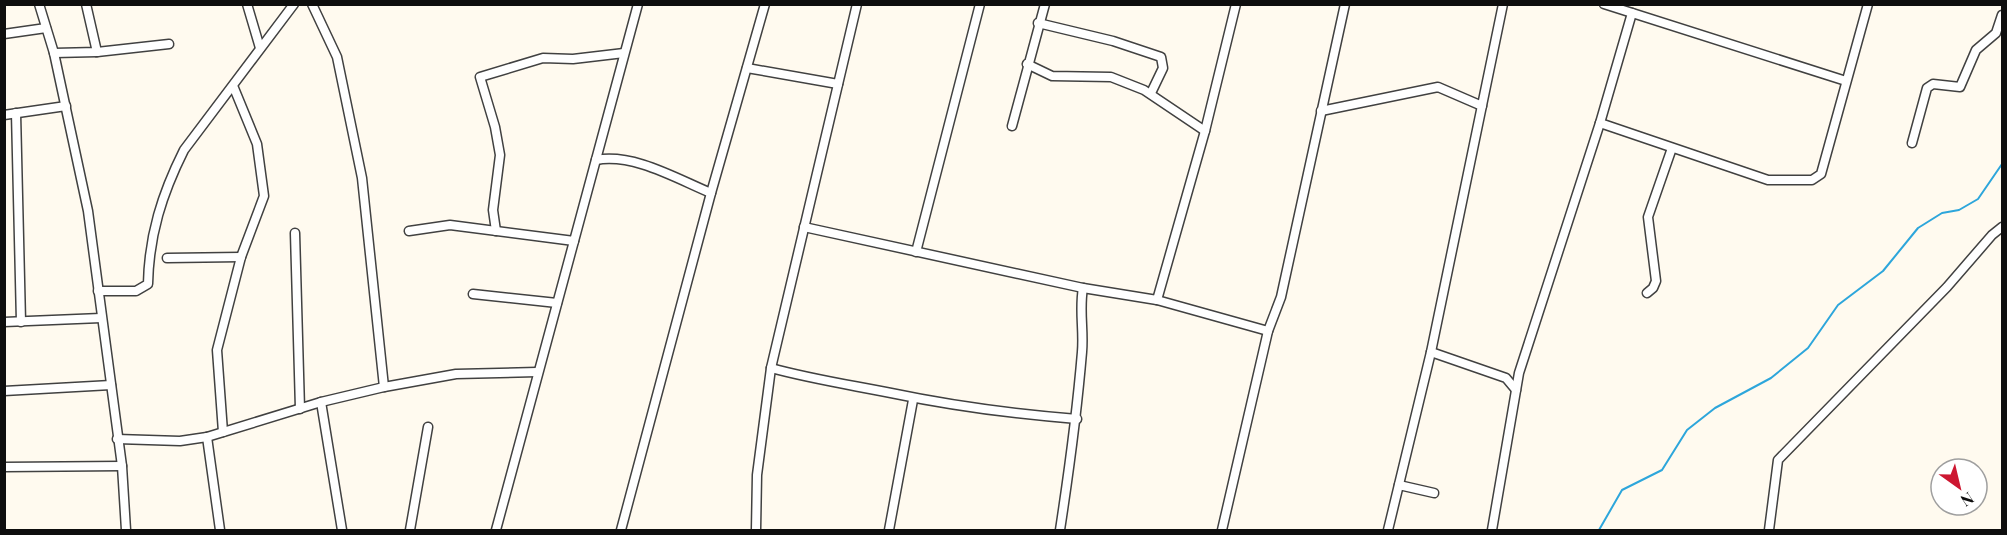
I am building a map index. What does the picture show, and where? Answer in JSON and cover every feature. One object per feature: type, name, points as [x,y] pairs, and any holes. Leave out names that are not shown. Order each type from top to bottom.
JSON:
[{"type":"street","points":[[39,4],[54,53],[88,211],[122,466],[126,531]]},
{"type":"street","points":[[86,4],[97,52]]},
{"type":"street","points":[[247,4],[260,48]]},
{"type":"street","points":[[98,291],[136,291],[148,284],[154,223],[171,175],[184,150],[234,88],[260,48],[294,4]]},
{"type":"street","points":[[312,4],[337,57],[362,178],[384,387]]},
{"type":"street","points":[[496,531],[638,4]]},
{"type":"street","points":[[621,531],[711,193],[765,4]]},
{"type":"street","points":[[756,531],[758,475],[771,368],[857,4]]},
{"type":"street","points":[[916,252],[980,4]]},
{"type":"street","points":[[1012,126],[1045,4]]},
{"type":"street","points":[[1157,300],[1205,131],[1236,4]]},
{"type":"street","points":[[1222,531],[1268,331],[1281,297],[1345,4]]},
{"type":"street","points":[[1388,531],[1431,352],[1503,4]]},
{"type":"street","points":[[1604,4],[1846,81]]},
{"type":"street","points":[[1600,123],[1768,180],[1812,180],[1821,174],[1868,4]]},
{"type":"street","points":[[1492,531],[1520,373],[1600,123],[1632,13]]},
{"type":"street","points":[[1912,143],[1926,87],[1933,84],[1960,87],[1976,50],[1996,33],[2002,15]]},
{"type":"street","points":[[1038,23],[1113,41],[1161,57],[1163,68],[1150,93]]},
{"type":"street","points":[[4,34],[46,28]]},
{"type":"street","points":[[54,53],[97,52],[169,44]]},
{"type":"street","points":[[496,231],[493,210],[500,155],[495,127],[480,77],[543,58],[573,59],[624,53]]},
{"type":"street","points":[[1027,64],[1052,76],[1111,77],[1150,93],[1205,131]]},
{"type":"street","points":[[747,68],[838,84]]},
{"type":"street","points":[[1321,111],[1438,87],[1482,106]]},
{"type":"street","points":[[223,432],[217,350],[241,257],[254,228],[264,196],[257,144],[234,88]]},
{"type":"street","points":[[4,115],[66,106]]},
{"type":"street","points":[[15,113],[21,322]]},
{"type":"street","points":[[601,140],[607,158]]},
{"type":"street","points":[[1647,293],[1656,281],[1648,217],[1672,147]]},
{"type":"street","points":[[596,160],[607,158],[640,164],[711,193]]},
{"type":"street","points":[[409,231],[450,225],[574,241]]},
{"type":"street","points":[[804,227],[1083,288],[1157,300],[1268,331]]},
{"type":"street","points":[[1769,531],[1778,460],[1947,286],[1992,234],[2002,227]]},
{"type":"street","points":[[295,233],[300,409]]},
{"type":"street","points":[[167,258],[241,257]]},
{"type":"street","points":[[1060,531],[1077,419],[1083,343],[1080,307],[1083,288]]},
{"type":"street","points":[[473,294],[556,303]]},
{"type":"street","points":[[4,322],[101,318]]},
{"type":"street","points":[[1431,352],[1506,378],[1516,390]]},
{"type":"street","points":[[771,368],[819,381],[913,399],[996,412],[1077,419]]},
{"type":"street","points":[[117,439],[180,441],[207,437],[321,402],[384,387],[456,374],[537,372]]},
{"type":"street","points":[[1506,378],[1520,373]]},
{"type":"street","points":[[4,391],[111,385]]},
{"type":"street","points":[[889,531],[913,399]]},
{"type":"street","points":[[321,402],[342,531]]},
{"type":"street","points":[[410,531],[428,427]]},
{"type":"street","points":[[207,437],[220,531]]},
{"type":"street","points":[[4,467],[122,466]]},
{"type":"street","points":[[1399,485],[1434,493]]},
{"type":"waterway","points":[[1599,530],[1622,490],[1662,470],[1687,430],[1715,408],[1771,378],[1808,348],[1838,305],[1883,271],[1918,228],[1942,213],[1959,210],[1978,199],[2002,164]]}]
